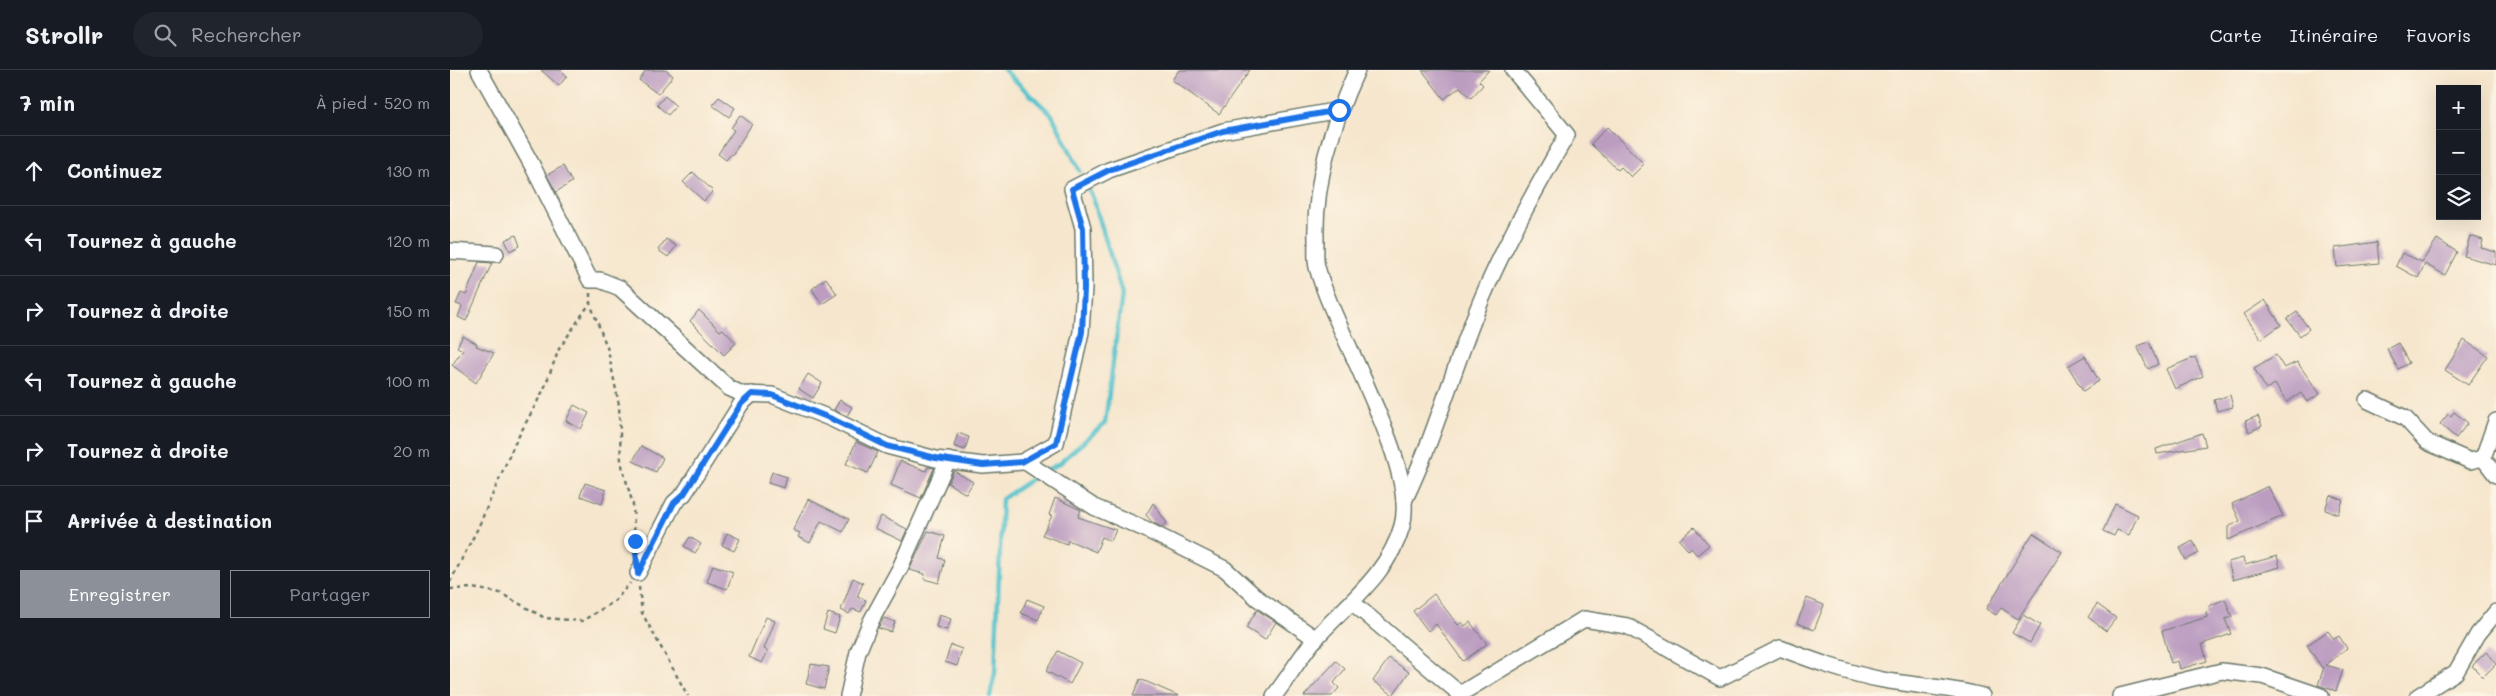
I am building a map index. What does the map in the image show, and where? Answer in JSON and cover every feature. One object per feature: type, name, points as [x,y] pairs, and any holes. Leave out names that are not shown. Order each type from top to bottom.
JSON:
[{"type":"street","points":[[478,70],[532,165],[590,280],[600,280],[620,288],[728,388],[742,394],[772,395],[832,419],[887,446],[948,460],[983,465],[1024,461],[1056,443],[1082,332],[1084,288],[1083,228],[1072,189],[1109,170],[1223,131],[1339,110]]},
{"type":"street","points":[[1274,696],[1316,639],[1353,602],[1389,558],[1403,524],[1404,501],[1394,452],[1339,324],[1317,266],[1315,223],[1320,179],[1339,110],[1357,70]]},
{"type":"street","points":[[1404,501],[1419,471],[1483,297],[1524,209],[1567,135],[1513,70]]},
{"type":"street","points":[[450,251],[496,254]]},
{"type":"street","points":[[638,574],[674,503],[684,494],[741,404],[752,394]]},
{"type":"street","points":[[2367,400],[2405,418],[2427,442],[2470,461],[2483,458]]},
{"type":"street","points":[[2483,458],[2496,421]]},
{"type":"street","points":[[2483,458],[2496,474]]},
{"type":"street","points":[[848,696],[858,652],[871,621],[900,568],[948,460]]},
{"type":"street","points":[[1024,461],[1094,507],[1146,529],[1225,569],[1257,598],[1316,639]]},
{"type":"street","points":[[1353,602],[1460,694],[1584,619],[1627,626],[1720,678],[1780,648],[1833,668],[1884,680],[1953,688],[1982,696]]},
{"type":"street","points":[[2418,696],[2456,672],[2478,634],[2496,612]]},
{"type":"street","points":[[2120,696],[2222,671],[2262,676],[2321,696]]},
{"type":"path","points":[[590,280],[590,303],[608,350],[619,405],[622,462],[633,504],[636,549]]},
{"type":"path","points":[[450,582],[478,528],[514,445],[544,389],[558,349],[590,303]]},
{"type":"path","points":[[450,589],[473,588],[500,592],[545,618],[582,621],[615,601],[638,574]]},
{"type":"path","points":[[638,574],[642,613],[688,696]]},
{"type":"building","points":[[541,70],[561,70],[567,76],[559,86]]},
{"type":"building","points":[[646,70],[666,70],[673,76],[658,94],[639,80]]},
{"type":"building","points":[[1179,70],[1250,70],[1219,114],[1172,80]]},
{"type":"building","points":[[1422,70],[1489,70],[1479,81],[1483,85],[1471,98],[1460,87],[1444,99]]},
{"type":"building","points":[[665,96],[676,106],[668,115],[657,105]]},
{"type":"building","points":[[719,97],[735,108],[729,117],[712,105]]},
{"type":"building","points":[[740,115],[752,124],[732,155],[726,160],[718,154],[734,130],[731,128]]},
{"type":"building","points":[[1607,127],[1644,164],[1631,177],[1621,167],[1618,170],[1591,144]]},
{"type":"building","points":[[563,166],[572,182],[556,192],[547,175]]},
{"type":"building","points":[[693,172],[713,191],[704,201],[683,182]]},
{"type":"building","points":[[516,235],[520,246],[510,251],[505,240]]},
{"type":"building","points":[[2470,236],[2483,240],[2481,248],[2496,252],[2496,265],[2464,256]]},
{"type":"building","points":[[666,239],[676,246],[668,257],[658,250]]},
{"type":"building","points":[[2437,239],[2457,252],[2445,275],[2425,264],[2418,278],[2396,266],[2402,253],[2422,262]]},
{"type":"building","points":[[2377,242],[2379,263],[2337,267],[2335,248]]},
{"type":"building","points":[[479,262],[492,263],[466,321],[458,317],[462,306],[456,304],[461,293],[466,295]]},
{"type":"building","points":[[826,278],[837,294],[822,304],[812,289]]},
{"type":"building","points":[[2265,300],[2281,325],[2261,339],[2244,314]]},
{"type":"building","points":[[699,310],[720,331],[723,329],[736,343],[724,355],[690,321]]},
{"type":"building","points":[[2297,312],[2309,329],[2300,336],[2287,319]]},
{"type":"building","points":[[463,336],[477,344],[476,346],[494,353],[476,383],[452,365],[463,350],[457,347]]},
{"type":"building","points":[[2464,340],[2488,356],[2468,385],[2445,370]]},
{"type":"building","points":[[2149,342],[2158,364],[2148,369],[2137,346]]},
{"type":"building","points":[[2398,343],[2409,363],[2398,369],[2387,349]]},
{"type":"building","points":[[2276,355],[2284,368],[2297,362],[2320,394],[2307,402],[2301,393],[2287,402],[2275,384],[2266,389],[2254,368]]},
{"type":"building","points":[[2085,356],[2099,381],[2083,391],[2068,366]]},
{"type":"building","points":[[2195,357],[2203,376],[2175,389],[2166,369]]},
{"type":"building","points":[[808,374],[822,383],[813,398],[799,389]]},
{"type":"building","points":[[2230,395],[2233,407],[2217,411],[2214,400]]},
{"type":"building","points":[[840,400],[852,407],[847,416],[834,410]]},
{"type":"building","points":[[574,405],[589,413],[581,429],[566,421]]},
{"type":"building","points":[[2454,412],[2468,423],[2456,438],[2440,424],[2448,414],[2451,416]]},
{"type":"building","points":[[2258,416],[2262,426],[2249,432],[2245,421]]},
{"type":"building","points":[[958,433],[969,437],[965,450],[954,446]]},
{"type":"building","points":[[2202,433],[2206,446],[2157,454],[2156,449]]},
{"type":"building","points":[[856,442],[878,452],[868,473],[846,464]]},
{"type":"building","points":[[641,446],[663,458],[656,472],[633,461]]},
{"type":"building","points":[[900,461],[926,471],[928,467],[934,468],[921,498],[891,485]]},
{"type":"building","points":[[954,471],[973,482],[966,494],[948,483]]},
{"type":"building","points":[[772,472],[787,477],[784,488],[768,483]]},
{"type":"building","points":[[585,483],[606,490],[602,504],[580,496]]},
{"type":"building","points":[[2268,486],[2283,516],[2228,540],[2228,527],[2240,521],[2232,504]]},
{"type":"building","points":[[2330,495],[2343,500],[2338,514],[2325,510]]},
{"type":"building","points":[[1055,498],[1081,510],[1078,517],[1116,530],[1111,541],[1102,537],[1096,552],[1068,540],[1067,544],[1042,535],[1052,516],[1049,515]]},
{"type":"building","points":[[808,499],[849,519],[843,532],[821,521],[810,543],[798,537],[800,533],[793,530]]},
{"type":"building","points":[[1153,503],[1167,523],[1162,527],[1152,522],[1146,515]]},
{"type":"building","points":[[2115,504],[2138,515],[2129,535],[2117,530],[2114,536],[2103,531]]},
{"type":"building","points":[[881,516],[907,529],[902,541],[875,528]]},
{"type":"building","points":[[1694,527],[1709,545],[1697,555],[1691,548],[1688,550],[1679,540]]},
{"type":"building","points":[[928,531],[945,536],[939,558],[945,560],[939,583],[924,579],[925,574],[909,570]]},
{"type":"building","points":[[727,533],[740,539],[734,551],[722,545]]},
{"type":"building","points":[[2033,533],[2062,552],[2018,619],[2001,608],[1996,615],[1986,609]]},
{"type":"building","points":[[690,537],[701,544],[695,553],[684,546]]},
{"type":"building","points":[[2193,541],[2199,553],[2186,560],[2180,548]]},
{"type":"building","points":[[2277,556],[2280,567],[2233,580],[2228,562],[2243,558],[2245,565]]},
{"type":"building","points":[[713,565],[733,572],[727,589],[707,582]]},
{"type":"building","points":[[853,578],[863,583],[857,597],[866,600],[861,612],[852,609],[849,614],[841,610]]},
{"type":"building","points":[[1434,594],[1458,625],[1462,622],[1465,626],[1470,622],[1487,644],[1463,661],[1436,624],[1428,631],[1413,611]]},
{"type":"building","points":[[1807,598],[1824,605],[1814,630],[1797,623]]},
{"type":"building","points":[[1027,599],[1044,606],[1038,620],[1021,613]]},
{"type":"building","points":[[2225,599],[2232,617],[2225,619],[2231,634],[2202,644],[2207,661],[2180,669],[2178,661],[2171,663],[2162,631],[2207,617],[2206,612],[2210,610],[2209,606]]},
{"type":"building","points":[[2097,604],[2116,618],[2106,631],[2088,617]]},
{"type":"building","points":[[1257,610],[1276,622],[1265,640],[1246,628]]},
{"type":"building","points":[[828,613],[840,617],[835,633],[823,629]]},
{"type":"building","points":[[939,615],[951,619],[947,630],[936,627]]},
{"type":"building","points":[[2023,615],[2040,625],[2030,643],[2012,633]]},
{"type":"building","points":[[766,617],[775,621],[764,649],[768,651],[762,663],[749,657]]},
{"type":"building","points":[[884,618],[895,622],[891,632],[878,628]]},
{"type":"building","points":[[2328,631],[2334,639],[2339,636],[2347,648],[2326,665],[2343,670],[2336,691],[2318,685],[2324,667],[2322,668],[2307,645]]},
{"type":"building","points":[[951,645],[962,649],[957,666],[945,662]]},
{"type":"building","points":[[1058,651],[1081,663],[1070,684],[1046,671]]},
{"type":"building","points":[[2486,652],[2496,664],[2483,677],[2472,666]]},
{"type":"building","points":[[1389,658],[1409,672],[1393,695],[1373,681]]},
{"type":"building","points":[[1336,661],[1345,669],[1334,683],[1339,688],[1332,696],[1304,696]]},
{"type":"building","points":[[811,664],[829,667],[824,689],[806,684]]},
{"type":"building","points":[[1140,679],[1179,696],[1133,696]]},
{"type":"waterway","points":[[1004,70],[1052,115],[1080,171]]},
{"type":"waterway","points":[[1045,471],[1060,463],[1105,423],[1122,294],[1093,198],[1087,186]]},
{"type":"waterway","points":[[990,696],[995,673],[1002,499],[1038,475]]},
{"type":"route","points":[[635,541],[638,574],[674,503],[684,494],[741,404],[752,394],[772,395],[832,419],[887,446],[936,458],[983,465],[1022,462],[1056,443],[1082,332],[1084,288],[1083,228],[1072,189],[1109,170],[1223,131],[1280,119],[1339,110]]}]
